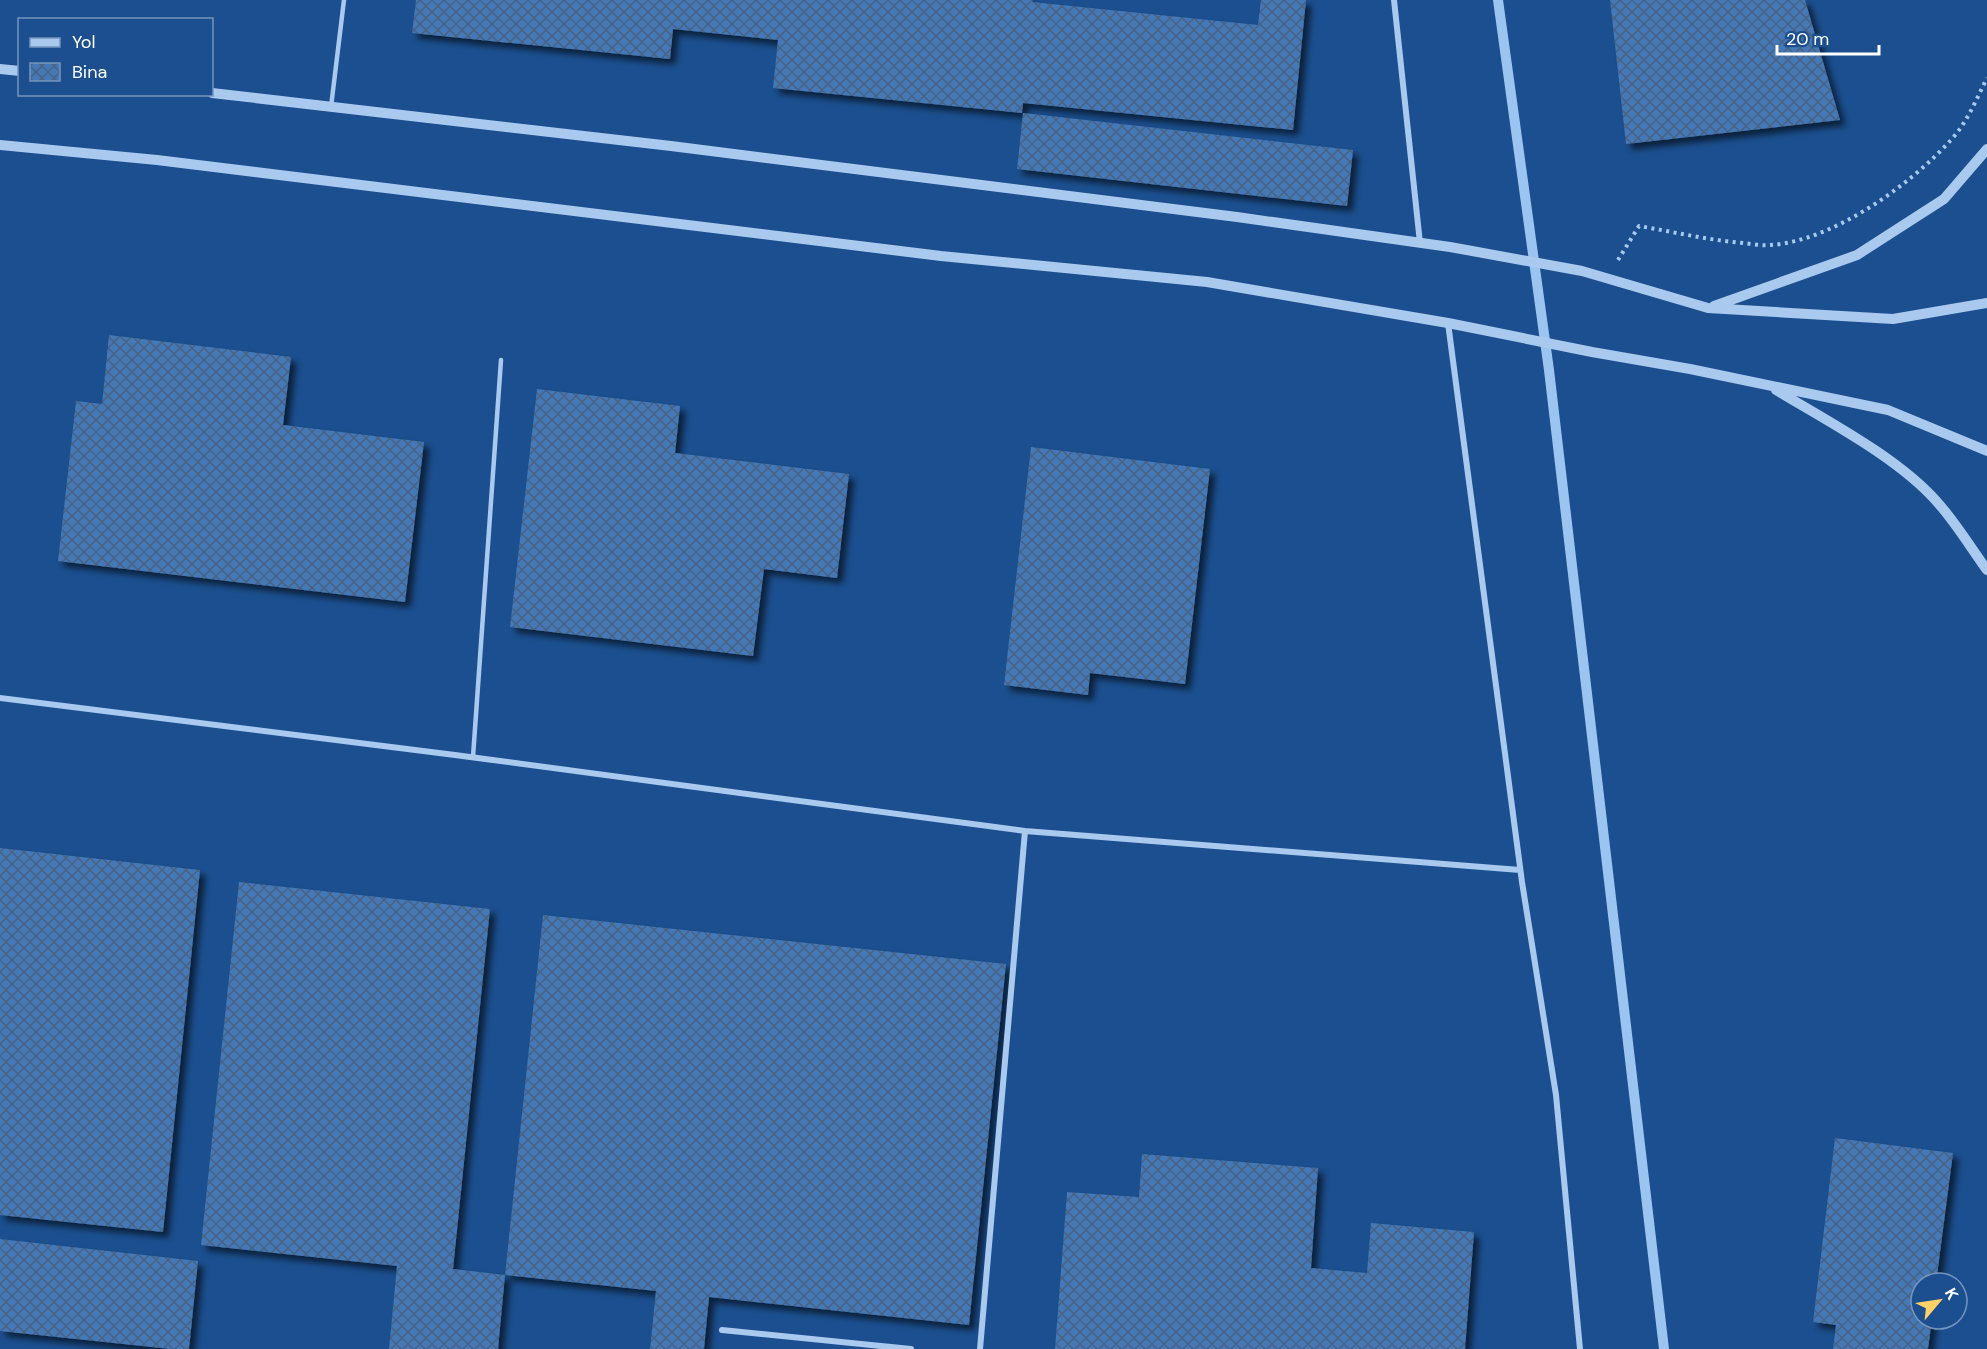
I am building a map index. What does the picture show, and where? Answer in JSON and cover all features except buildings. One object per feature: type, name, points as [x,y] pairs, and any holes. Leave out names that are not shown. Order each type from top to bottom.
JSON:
[{"type":"street","points":[[1394,0],[1420,243]]},
{"type":"street","points":[[0,69],[18,71]]},
{"type":"street","points":[[213,93],[671,146],[1237,217],[1450,247],[1582,271],[1708,308],[1893,319],[1987,303]]},
{"type":"street","points":[[0,145],[168,162],[941,256],[1207,282],[1448,323],[1888,410],[1987,451]]},
{"type":"street","points":[[1708,308],[1857,255],[1944,199],[1987,150]]},
{"type":"street","points":[[1448,323],[1521,870],[1556,1095],[1580,1349]]},
{"type":"street","points":[[1768,385],[1855,438],[1905,473],[1938,502],[1987,570]]},
{"type":"street","points":[[0,698],[473,757],[1025,831],[1521,870]]},
{"type":"street","points":[[980,1349],[1025,831]]},
{"type":"street","points":[[722,1330],[911,1349]]},
{"type":"lane","points":[[331,107],[344,0]]},
{"type":"lane","points":[[473,757],[501,360]]},
{"type":"path","points":[[1606,278],[1639,226],[1720,241],[1769,245],[1795,242],[1861,213],[1917,171],[1951,140],[1970,114],[1987,78]]},
{"type":"waterway","points":[[1498,0],[1549,370],[1664,1349]]}]
